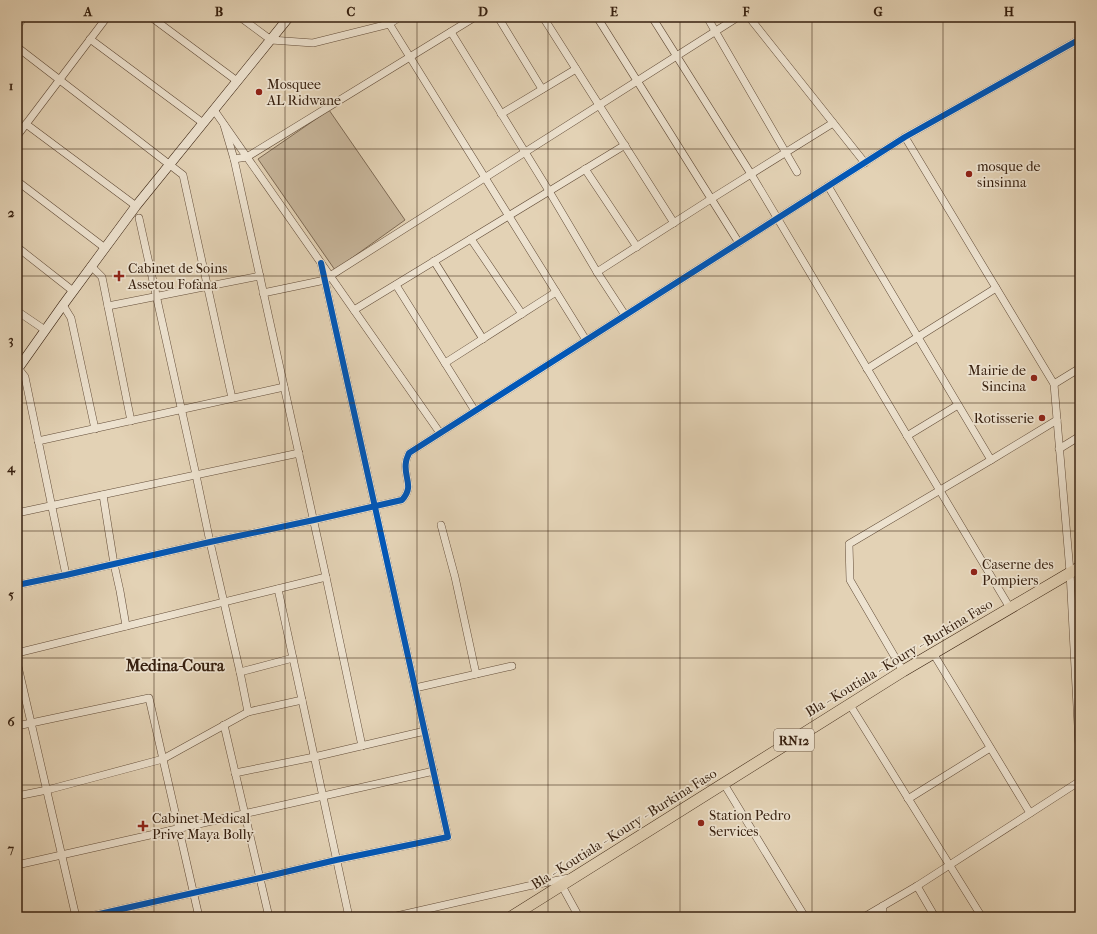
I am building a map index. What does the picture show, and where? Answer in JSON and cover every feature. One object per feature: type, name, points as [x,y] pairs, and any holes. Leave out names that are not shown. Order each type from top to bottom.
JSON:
[{"type":"main road","name":"Bla - Koutiala - Koury - Burkina Faso","points":[[511,917],[903,671],[1075,569]]},
{"type":"street","points":[[17,26],[24,17]]},
{"type":"street","points":[[17,136],[107,17]]},
{"type":"street","points":[[151,17],[237,81]]},
{"type":"street","points":[[240,17],[270,40],[313,43],[389,24],[400,17]]},
{"type":"street","points":[[66,575],[25,377],[17,369],[136,206],[289,17]]},
{"type":"street","points":[[385,17],[586,340]]},
{"type":"street","points":[[234,159],[247,157],[475,17]]},
{"type":"street","points":[[498,17],[542,89]]},
{"type":"street","points":[[543,17],[674,223]]},
{"type":"street","points":[[597,17],[739,243]]},
{"type":"street","points":[[652,17],[778,218],[1010,608]]},
{"type":"street","points":[[707,17],[797,172]]},
{"type":"street","points":[[263,293],[328,278],[738,17]]},
{"type":"street","points":[[749,17],[865,163]]},
{"type":"street","points":[[451,32],[625,316]]},
{"type":"street","points":[[90,39],[203,123]]},
{"type":"street","points":[[17,585],[402,500],[408,494],[405,463],[409,453],[905,137],[1080,39]]},
{"type":"street","points":[[17,48],[183,175],[232,398]]},
{"type":"street","points":[[501,114],[576,69]]},
{"type":"street","points":[[86,917],[336,860],[448,837],[375,506],[328,278],[321,263],[214,110]]},
{"type":"street","points":[[597,272],[834,123]]},
{"type":"street","points":[[26,124],[136,206]]},
{"type":"street","points":[[224,125],[234,159],[314,520],[362,746]]},
{"type":"street","points":[[905,137],[1054,384],[1059,449],[1075,569],[1080,764]]},
{"type":"street","points":[[354,310],[625,145]]},
{"type":"street","points":[[586,169],[637,247]]},
{"type":"street","points":[[17,181],[105,248]]},
{"type":"street","points":[[828,186],[991,460]]},
{"type":"street","points":[[139,218],[248,712]]},
{"type":"street","points":[[471,239],[522,314]]},
{"type":"street","points":[[17,247],[73,291]]},
{"type":"street","points":[[434,261],[483,339]]},
{"type":"street","points":[[91,266],[102,277],[131,421]]},
{"type":"street","points":[[108,306],[260,276]]},
{"type":"street","points":[[328,278],[354,310],[440,433]]},
{"type":"street","points":[[396,285],[475,411]]},
{"type":"street","points":[[867,369],[996,288]]},
{"type":"street","points":[[445,363],[556,292]]},
{"type":"street","points":[[63,305],[70,318],[95,429]]},
{"type":"street","points":[[17,311],[45,330]]},
{"type":"street","points":[[1054,384],[1080,368]]},
{"type":"street","points":[[38,441],[284,387]]},
{"type":"street","points":[[907,436],[958,405]]},
{"type":"street","points":[[903,671],[850,580],[849,544],[1057,420]]},
{"type":"street","points":[[1059,449],[1080,436]]},
{"type":"street","points":[[17,513],[299,453]]},
{"type":"street","points":[[103,495],[126,626]]},
{"type":"street","points":[[441,525],[455,577],[476,674]]},
{"type":"street","points":[[17,653],[326,577]]},
{"type":"street","points":[[278,589],[349,917]]},
{"type":"street","points":[[933,653],[1030,813]]},
{"type":"street","points":[[240,672],[293,658]]},
{"type":"street","points":[[17,662],[76,917]]},
{"type":"street","points":[[415,688],[512,666]]},
{"type":"street","points":[[17,726],[149,698],[199,917]]},
{"type":"street","points":[[17,796],[46,790],[163,759],[248,712],[302,700]]},
{"type":"street","points":[[850,705],[980,914]]},
{"type":"street","points":[[224,725],[269,917]]},
{"type":"street","points":[[235,773],[314,757],[425,731]]},
{"type":"street","points":[[908,799],[990,748]]},
{"type":"street","points":[[17,865],[434,771]]},
{"type":"street","points":[[864,917],[950,865],[1080,781]]},
{"type":"street","points":[[724,784],[805,917]]},
{"type":"street","points":[[392,917],[577,876]]},
{"type":"street","points":[[562,886],[579,917]]},
{"type":"street","points":[[916,886],[935,917]]},
{"type":"street","points":[[882,917],[883,906]]},
{"type":"shaded area","points":[[329,110],[405,220],[335,270],[258,159]]},
{"type":"cycle path","points":[[17,585],[402,500],[408,490],[406,460],[409,453],[905,137],[1080,39]]},
{"type":"cycle path","points":[[86,917],[336,860],[448,837],[321,263]]},
{"type":"place","name":"Mosquee AL Ridwane","points":[[259,92]]},
{"type":"place","name":"mosque de sinsinna","points":[[969,174]]},
{"type":"place","name":"Cabinet de Soins Assetou Fofana","points":[[119,276]]},
{"type":"place","name":"Mairie de Sincina","points":[[1034,378]]},
{"type":"place","name":"Rotisserie","points":[[1042,418]]},
{"type":"place","name":"Caserne des Pompiers","points":[[974,572]]},
{"type":"place","name":"Station Pedro Services","points":[[701,823]]},
{"type":"place","name":"Cabinet Medical Prive Maya Bolly","points":[[143,826]]},
{"type":"district","name":"Medina-Coura","points":[[175,665]]}]
